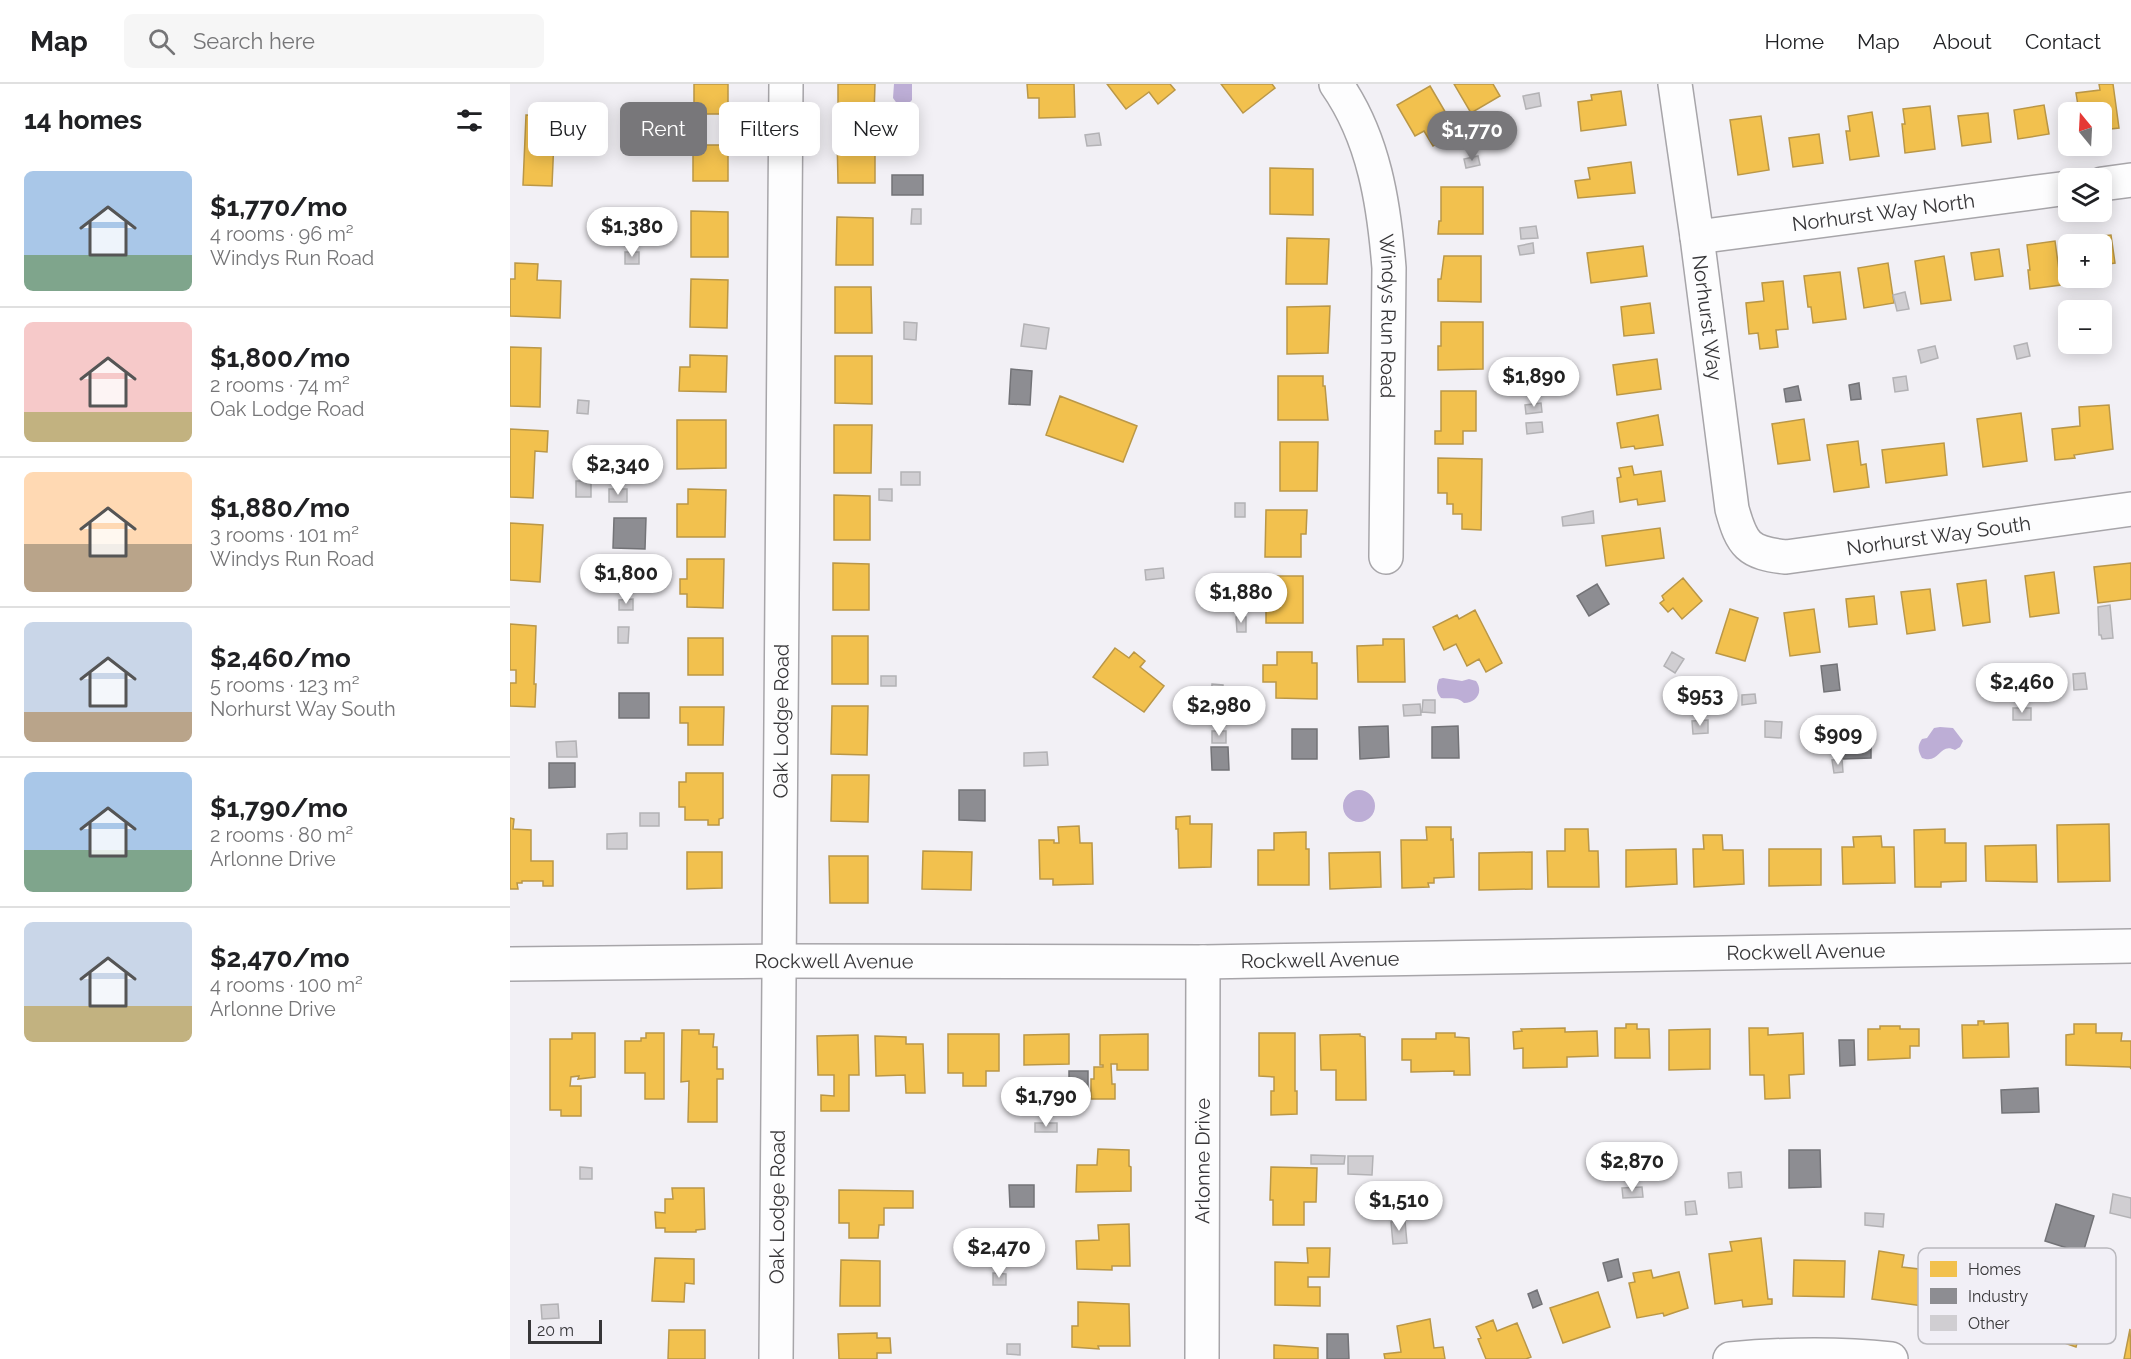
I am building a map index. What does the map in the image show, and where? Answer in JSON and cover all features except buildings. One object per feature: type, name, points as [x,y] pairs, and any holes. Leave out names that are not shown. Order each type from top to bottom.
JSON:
[{"type":"street","name":"Oak Lodge Road","points":[[776,1359],[786,84]]},
{"type":"street","name":"Norhurst Way","points":[[1675,84],[1732,509],[1738,531],[1749,546]]},
{"type":"street","name":"Windys Run Road","points":[[1342,86],[1371,155],[1386,226],[1389,268],[1386,557]]},
{"type":"street","points":[[2112,183],[2131,180]]},
{"type":"street","name":"Norhurst Way North","points":[[1697,237],[2058,189]]},
{"type":"street","name":"Norhurst Way South","points":[[1749,546],[1765,555],[1786,557],[2131,510]]},
{"type":"street","name":"Rockwell Avenue","points":[[510,964],[778,961],[1203,962],[2131,946]]},
{"type":"street","name":"Arlonne Drive","points":[[1202,1359],[1203,962]]},
{"type":"street","points":[[1730,1359],[1769,1355],[1829,1355],[1891,1359]]},
{"type":"shaded area","points":[[894,84],[912,84],[910,102],[896,102],[893,98]]},
{"type":"shaded area","points":[[1439,679],[1476,681],[1479,689],[1478,696],[1468,703],[1441,698],[1437,687]]},
{"type":"shaded area","points":[[1934,728],[1953,728],[1963,741],[1960,747],[1955,750],[1946,749],[1932,759],[1922,758],[1920,742],[1927,738]]},
{"type":"shaded area","points":[[1359,790],[1370,795],[1375,806],[1370,817],[1359,822],[1348,817],[1343,806],[1348,795]]}]
